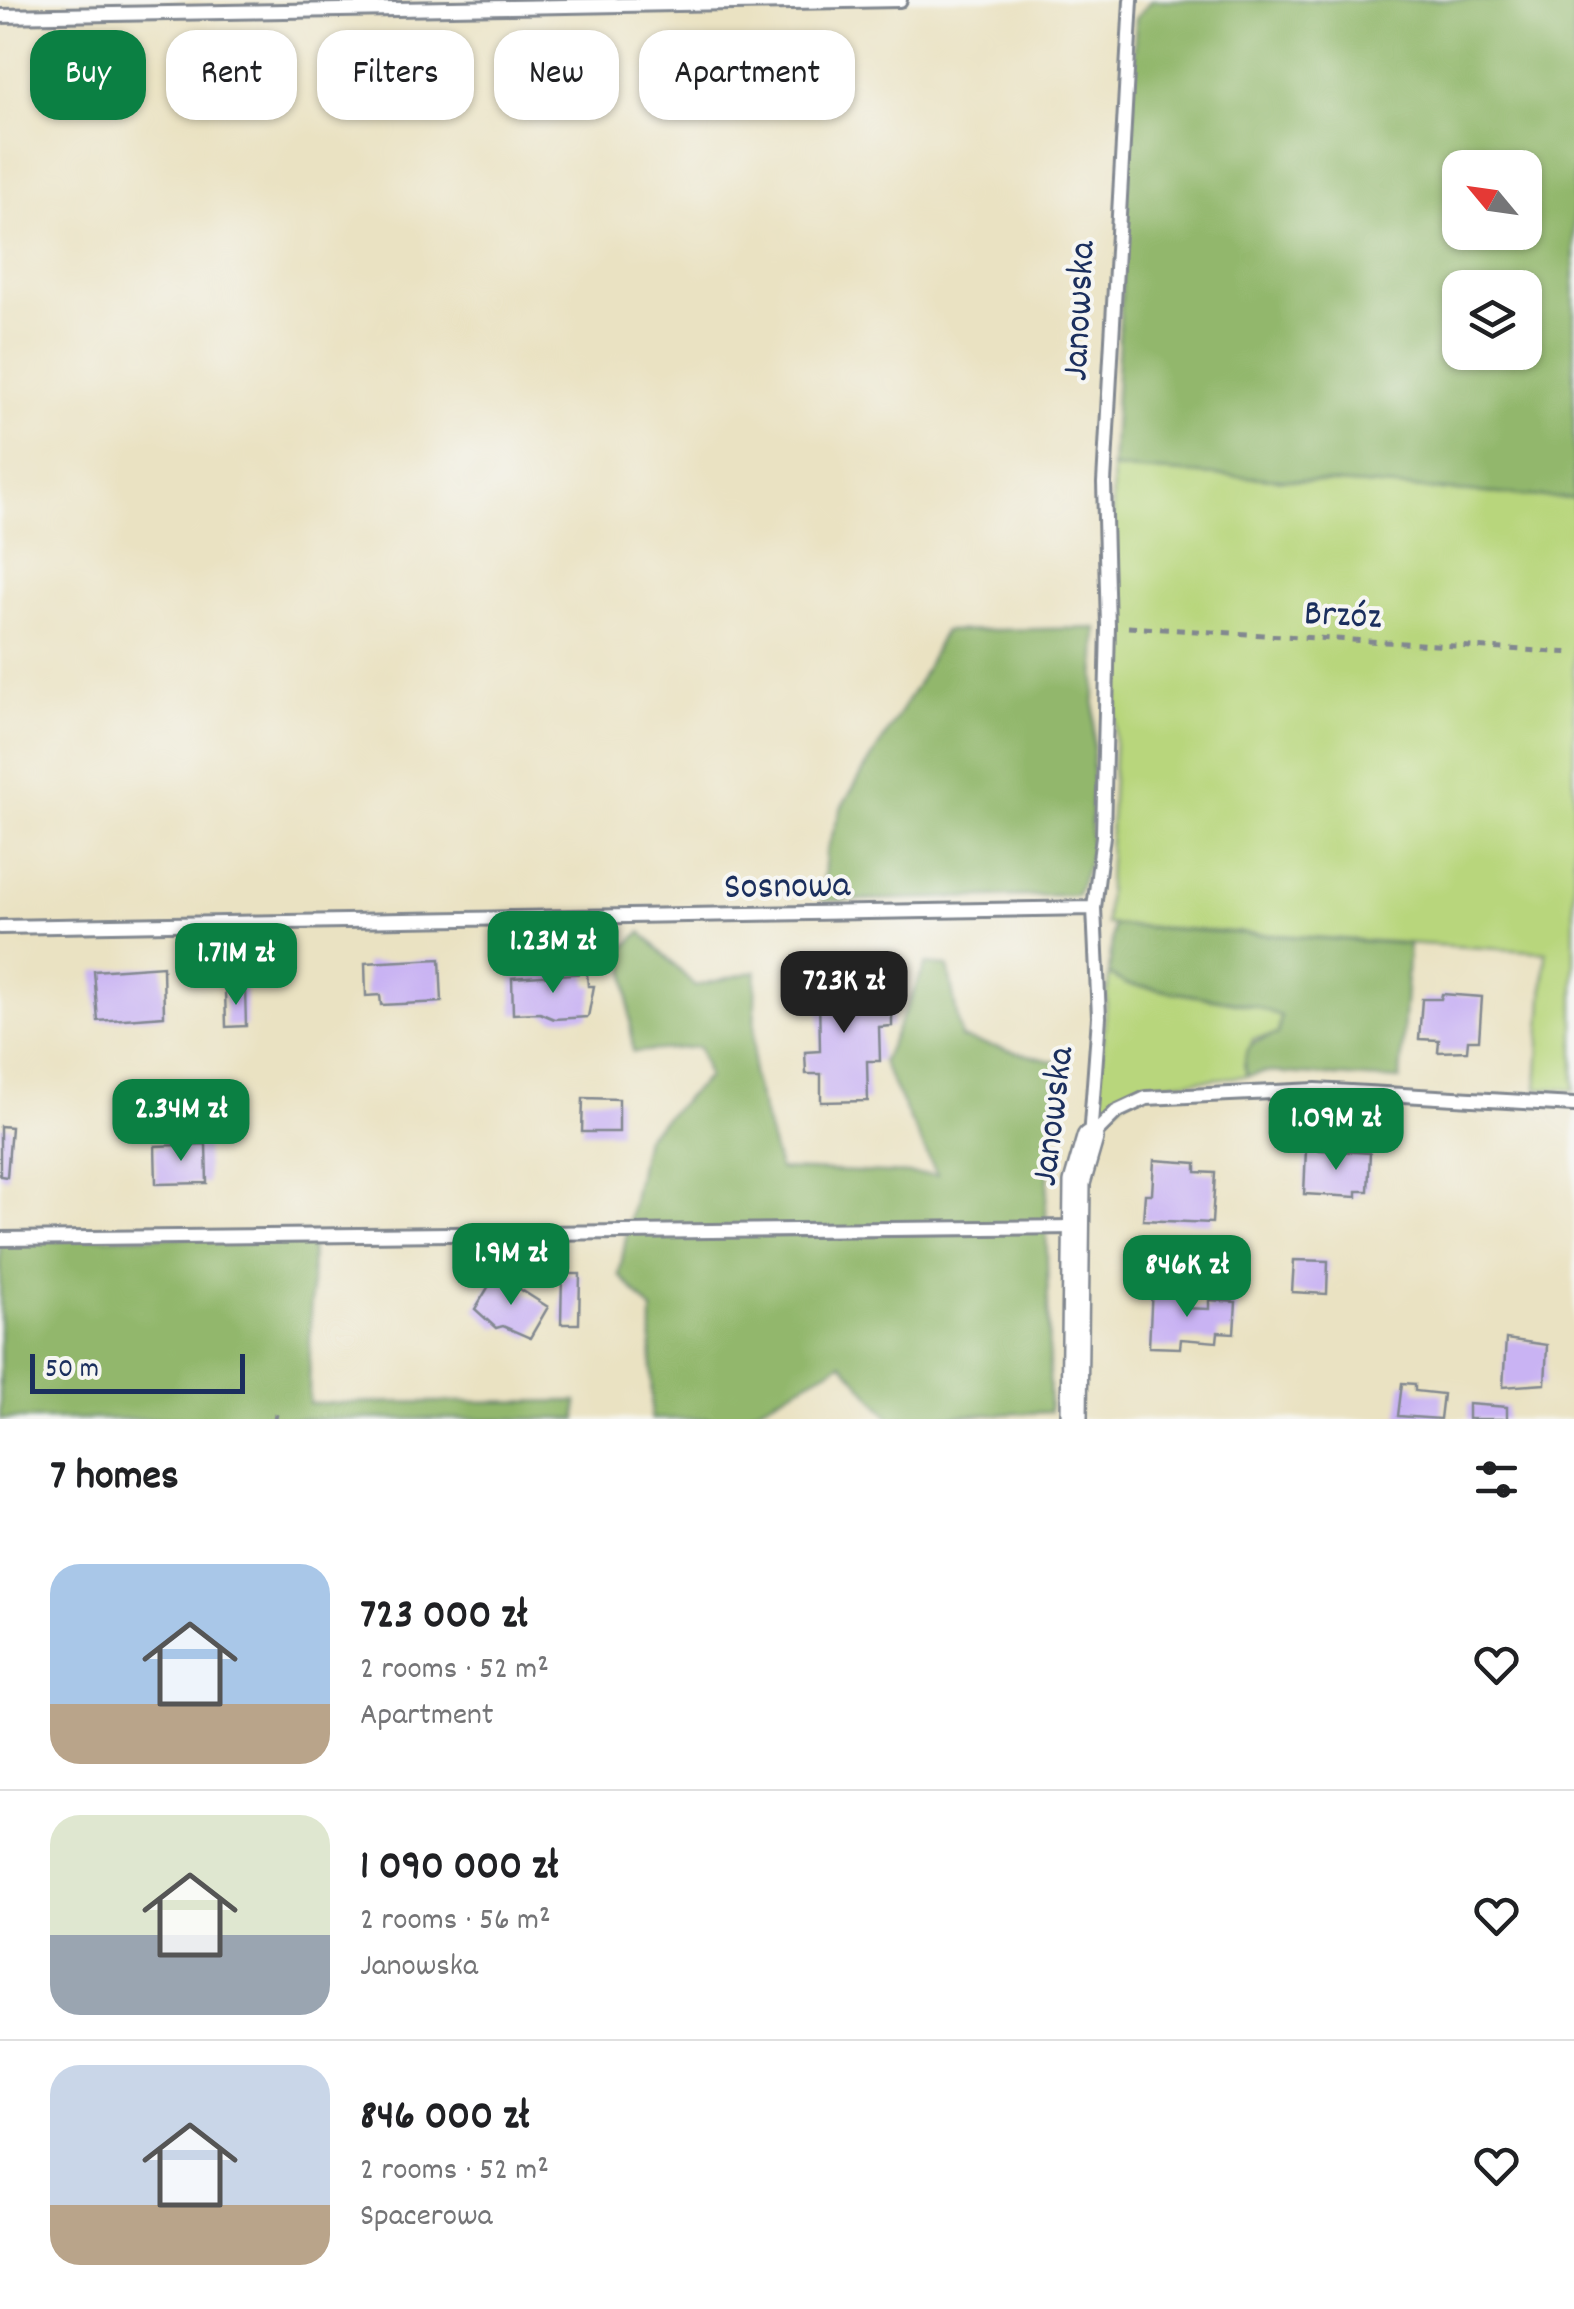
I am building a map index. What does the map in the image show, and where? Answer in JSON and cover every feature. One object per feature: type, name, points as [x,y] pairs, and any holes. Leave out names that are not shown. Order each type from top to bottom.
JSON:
[{"type":"street","name":"Janowska","points":[[1076,1227],[1077,1183],[1090,1138]]},
{"type":"street","points":[[1074,1419],[1076,1227]]},
{"type":"lane","points":[[0,16],[900,0]]},
{"type":"lane","name":"Janowska","points":[[1090,1138],[1099,1017],[1094,908],[1102,836],[1108,626],[1104,482],[1131,0]]},
{"type":"lane","name":"Sosnowa","points":[[0,927],[1094,908]]},
{"type":"lane","points":[[1090,1138],[1116,1112],[1146,1098],[1316,1090],[1574,1105]]},
{"type":"lane","name":"Janowska","points":[[0,1239],[1076,1227]]},
{"type":"path","name":"Brzóz","points":[[1108,626],[1574,652]]},
{"type":"green space","points":[[1151,0],[1574,0],[1574,499],[1112,468],[1136,18]]},
{"type":"green space","points":[[1112,468],[1574,499],[1574,1090],[1537,1088],[1546,952],[1106,924],[1117,689]]},
{"type":"green space","points":[[1097,628],[1090,859],[1077,895],[822,901],[826,853],[842,806],[920,680],[944,631]]},
{"type":"green space","points":[[1113,925],[1409,944],[1400,1080],[1264,1072],[1247,1076],[1247,1052],[1255,1043],[1278,1034],[1281,1016],[1251,1005],[1126,984],[1109,974]]},
{"type":"green space","points":[[641,932],[695,986],[756,971],[753,1075],[779,1169],[937,1175],[882,1062],[926,964],[948,966],[961,1038],[1059,1063],[1046,1203],[1050,1412],[891,1419],[842,1363],[738,1419],[651,1419],[652,1310],[619,1275],[645,1137],[708,1077],[699,1047],[633,1052],[624,948]]},
{"type":"green space","points":[[1109,974],[1126,984],[1270,1009],[1281,1016],[1278,1034],[1253,1039],[1244,1065],[1247,1076],[1145,1085],[1096,1121]]},
{"type":"green space","points":[[312,1235],[309,1403],[577,1401],[577,1419],[0,1419],[0,1239]]},
{"type":"building","points":[[440,959],[442,1002],[381,1005],[380,995],[366,996],[365,963]]},
{"type":"building","points":[[163,966],[164,1016],[98,1021],[94,971]]},
{"type":"building","points":[[848,970],[849,998],[892,1002],[892,1026],[879,1027],[880,1061],[867,1061],[868,1101],[821,1102],[821,1074],[806,1074],[805,1052],[820,1051],[819,995],[804,995],[804,971]]},
{"type":"building","points":[[587,973],[588,986],[594,986],[588,1017],[554,1019],[540,1013],[513,1014],[512,978]]},
{"type":"building","points":[[245,988],[246,1026],[226,1027],[225,989]]},
{"type":"building","points":[[1442,994],[1482,997],[1479,1040],[1468,1040],[1467,1051],[1438,1052],[1439,1040],[1419,1039],[1422,999],[1441,999]]},
{"type":"building","points":[[583,1098],[619,1099],[619,1132],[582,1132]]},
{"type":"building","points":[[0,1126],[11,1127],[7,1177],[0,1176]]},
{"type":"building","points":[[206,1144],[207,1183],[156,1184],[155,1146]]},
{"type":"building","points":[[1306,1149],[1370,1153],[1368,1191],[1357,1191],[1357,1197],[1304,1194]]},
{"type":"building","points":[[1154,1160],[1196,1163],[1196,1172],[1215,1173],[1212,1223],[1143,1220],[1145,1194],[1152,1194]]},
{"type":"building","points":[[1294,1260],[1328,1261],[1327,1294],[1292,1292]]},
{"type":"building","points":[[496,1274],[548,1307],[530,1338],[503,1326],[496,1328],[475,1309]]},
{"type":"building","points":[[562,1274],[580,1274],[579,1324],[561,1324]]},
{"type":"building","points":[[1152,1287],[1183,1289],[1182,1308],[1209,1309],[1209,1300],[1236,1302],[1234,1333],[1218,1332],[1217,1342],[1181,1339],[1180,1348],[1149,1347]]},
{"type":"building","points":[[1506,1339],[1547,1345],[1545,1384],[1503,1387]]},
{"type":"building","points":[[1402,1383],[1415,1384],[1415,1391],[1443,1394],[1440,1419],[1398,1416]]},
{"type":"building","points":[[1468,1404],[1507,1407],[1507,1419],[1468,1419]]}]
